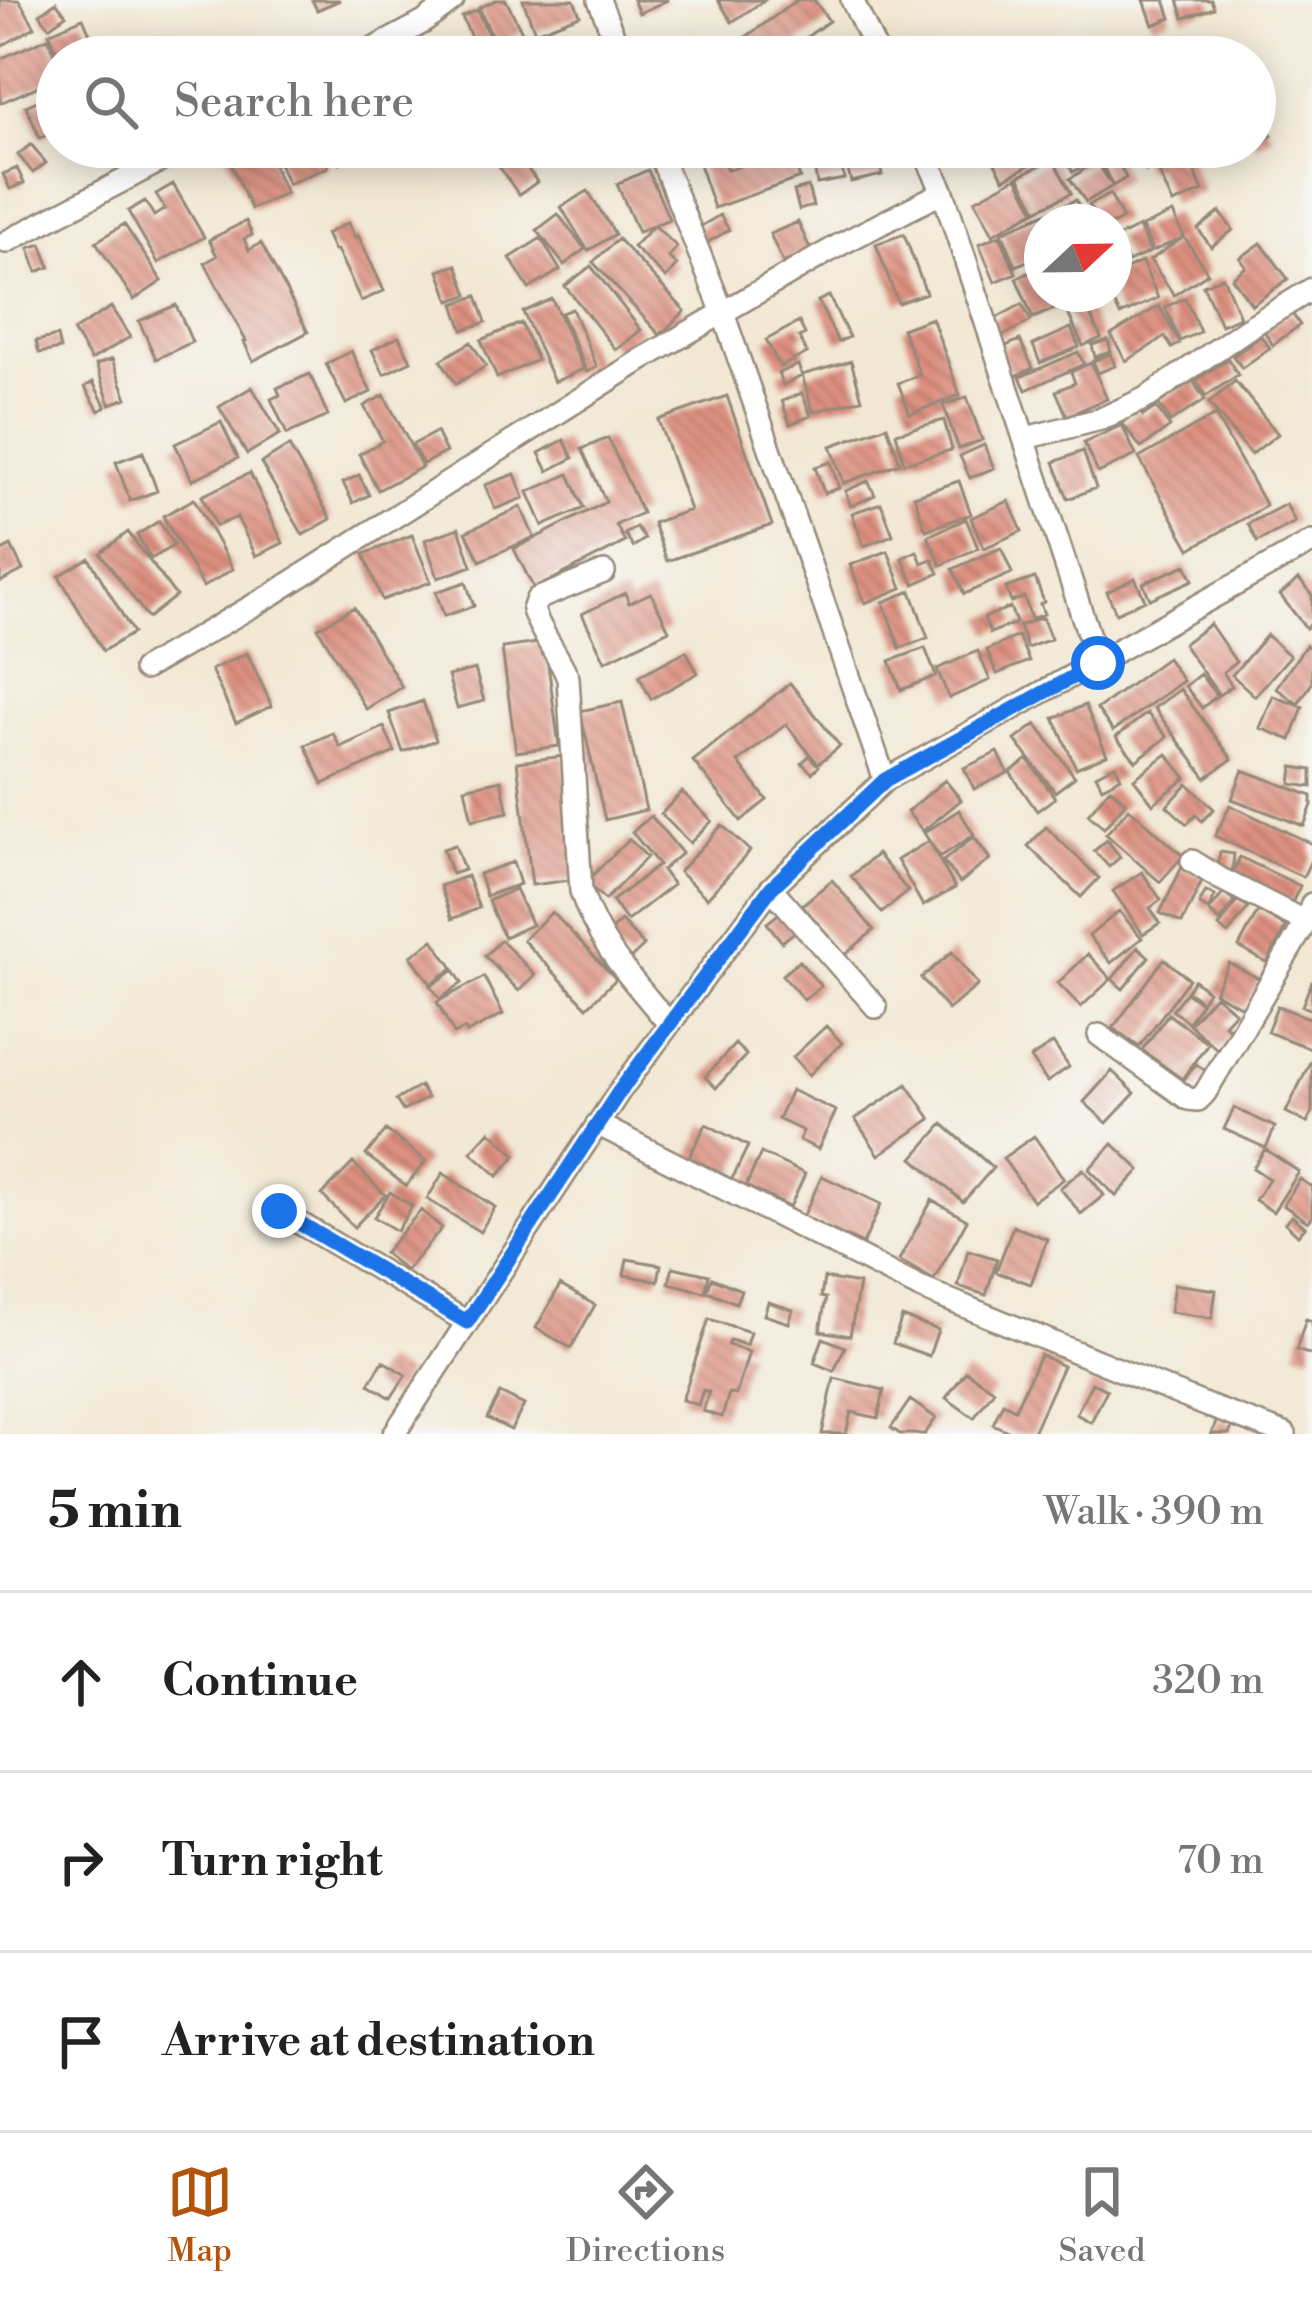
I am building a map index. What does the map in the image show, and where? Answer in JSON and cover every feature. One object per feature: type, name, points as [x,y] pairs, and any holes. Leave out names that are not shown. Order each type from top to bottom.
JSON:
[{"type":"street","points":[[398,36],[453,0]]},
{"type":"street","points":[[599,0],[614,36]]},
{"type":"street","points":[[853,0],[869,36]]},
{"type":"street","points":[[6,242],[147,168]]},
{"type":"street","points":[[665,168],[723,313],[885,780]]},
{"type":"street","points":[[932,168],[1098,663]]},
{"type":"street","points":[[144,669],[273,594],[641,359],[943,192]]},
{"type":"street","points":[[1026,438],[1101,419],[1148,397],[1312,289]]},
{"type":"street","points":[[394,1434],[597,1124],[771,888],[885,780],[1312,542]]},
{"type":"street","points":[[604,572],[537,599],[532,610],[568,678],[581,891],[588,913],[606,947],[669,1024]]},
{"type":"street","points":[[1099,1035],[1188,1099],[1198,1100],[1309,913],[1220,878],[1192,861]]},
{"type":"street","points":[[771,888],[876,1007]]},
{"type":"street","points":[[597,1124],[920,1288],[1285,1434]]},
{"type":"street","points":[[279,1211],[467,1322]]},
{"type":"building","points":[[0,0],[19,0],[35,27],[0,47]]},
{"type":"building","points":[[312,0],[340,0],[317,10]]},
{"type":"building","points":[[506,0],[522,32],[492,36],[479,8]]},
{"type":"building","points":[[523,0],[574,0],[580,15],[535,32]]},
{"type":"building","points":[[633,0],[668,0],[639,13]]},
{"type":"building","points":[[718,0],[765,0],[732,22]]},
{"type":"building","points":[[797,0],[814,0],[829,21],[808,36],[747,36]]},
{"type":"building","points":[[1144,0],[1165,0],[1171,18],[1153,25]]},
{"type":"building","points":[[1178,0],[1211,0],[1214,8],[1184,18]]},
{"type":"building","points":[[56,2],[66,15],[49,27],[40,14]]},
{"type":"building","points":[[477,10],[489,36],[471,36],[462,17]]},
{"type":"building","points":[[83,18],[91,36],[50,36]]},
{"type":"building","points":[[36,43],[36,87],[0,103],[0,59]]},
{"type":"building","points":[[36,101],[36,129],[26,106]]},
{"type":"building","points":[[31,144],[40,168],[33,173],[18,155]]},
{"type":"building","points":[[17,168],[24,183],[10,189],[3,174]]},
{"type":"building","points":[[233,168],[275,168],[286,193],[251,209]]},
{"type":"building","points":[[281,168],[326,168],[288,184]]},
{"type":"building","points":[[500,168],[527,168],[537,182],[519,195]]},
{"type":"building","points":[[700,168],[796,168],[800,178],[714,208]]},
{"type":"building","points":[[814,168],[842,168],[844,179],[817,184]]},
{"type":"building","points":[[847,168],[880,168],[882,175],[851,182]]},
{"type":"building","points":[[998,168],[1024,168],[1004,179]]},
{"type":"building","points":[[1035,168],[1058,168],[1071,193],[1049,204],[1034,204],[1019,176]]},
{"type":"building","points":[[1086,168],[1101,168],[1112,185],[1104,168],[1121,168],[1126,178],[1086,202],[1070,179]]},
{"type":"building","points":[[1157,168],[1193,168],[1203,191],[1173,204]]},
{"type":"building","points":[[648,170],[669,219],[638,232],[617,184]]},
{"type":"building","points":[[1017,177],[1031,204],[1024,204],[1024,217],[993,234],[975,200]]},
{"type":"building","points":[[173,184],[204,237],[158,263],[128,211],[145,201],[154,216],[165,209],[156,194]]},
{"type":"building","points":[[808,187],[813,206],[799,210],[794,191]]},
{"type":"building","points":[[588,191],[615,234],[588,251],[561,207]]},
{"type":"building","points":[[1110,194],[1115,204],[1091,204]]},
{"type":"building","points":[[1220,212],[1233,230],[1211,247],[1198,229]]},
{"type":"building","points":[[1173,213],[1184,237],[1153,251],[1142,227]]},
{"type":"building","points":[[558,214],[585,249],[564,265],[537,230]]},
{"type":"building","points":[[720,215],[729,230],[705,244],[696,229]]},
{"type":"building","points":[[246,221],[252,235],[244,239],[249,250],[261,243],[308,332],[253,361],[205,263],[217,256],[209,240]]},
{"type":"building","points":[[798,222],[811,251],[783,263],[770,234]]},
{"type":"building","points":[[1024,222],[1024,262],[1016,266],[1002,232]]},
{"type":"building","points":[[348,223],[384,291],[361,301],[326,234]]},
{"type":"building","points":[[124,224],[162,281],[134,300],[96,242]]},
{"type":"building","points":[[654,225],[677,247],[668,257],[677,265],[666,278],[633,247]]},
{"type":"building","points":[[1139,227],[1150,252],[1132,260],[1132,230]]},
{"type":"building","points":[[904,234],[926,293],[898,303],[876,244]]},
{"type":"building","points":[[1000,235],[1016,273],[995,282],[979,244]]},
{"type":"building","points":[[1184,237],[1208,273],[1174,295],[1150,260]]},
{"type":"building","points":[[541,238],[560,270],[529,289],[510,258]]},
{"type":"building","points":[[618,239],[685,311],[660,335],[593,262]]},
{"type":"building","points":[[1261,243],[1288,279],[1252,305],[1232,278],[1246,267],[1240,258]]},
{"type":"building","points":[[41,244],[50,267],[37,272],[29,248]]},
{"type":"building","points":[[1142,262],[1158,298],[1132,310],[1132,267]]},
{"type":"building","points":[[457,265],[468,295],[450,301],[439,271]]},
{"type":"building","points":[[591,266],[641,330],[616,350],[565,286]]},
{"type":"building","points":[[1223,277],[1240,317],[1221,325],[1203,285]]},
{"type":"building","points":[[477,296],[486,322],[463,330],[454,304]]},
{"type":"building","points":[[829,296],[849,337],[838,342],[818,301]]},
{"type":"building","points":[[1185,298],[1200,332],[1180,341],[1165,307]]},
{"type":"building","points":[[552,299],[583,369],[554,382],[523,312]]},
{"type":"building","points":[[1022,304],[1031,321],[1001,337],[993,320]]},
{"type":"building","points":[[176,305],[192,342],[156,359],[139,321]]},
{"type":"building","points":[[1159,306],[1180,343],[1172,348],[1165,337],[1126,361],[1111,335]]},
{"type":"building","points":[[111,307],[130,337],[91,360],[73,331]]},
{"type":"building","points":[[572,309],[597,367],[587,372],[561,313]]},
{"type":"building","points":[[1067,312],[1089,312],[1101,338],[1083,346]]},
{"type":"building","points":[[1291,312],[1300,325],[1273,345],[1264,331]]},
{"type":"building","points":[[932,318],[960,395],[910,414],[898,383],[920,375],[902,329]]},
{"type":"building","points":[[799,322],[805,334],[799,337],[807,353],[780,367],[766,340]]},
{"type":"building","points":[[521,323],[537,360],[497,378],[481,340]]},
{"type":"building","points":[[1071,328],[1079,347],[1040,363],[1033,345]]},
{"type":"building","points":[[57,336],[60,349],[39,353],[36,341]]},
{"type":"building","points":[[1261,336],[1270,348],[1242,368],[1233,356]]},
{"type":"building","points":[[399,337],[411,361],[384,374],[372,350]]},
{"type":"building","points":[[1020,340],[1033,368],[1013,377],[1001,348]]},
{"type":"building","points":[[1108,340],[1111,352],[1095,357],[1092,345]]},
{"type":"building","points":[[471,342],[486,366],[456,384],[441,360]]},
{"type":"building","points":[[351,351],[371,392],[346,404],[326,364]]},
{"type":"building","points":[[1078,352],[1084,364],[1026,390],[1020,377]]},
{"type":"building","points":[[1110,354],[1115,366],[1098,373],[1093,361]]},
{"type":"building","points":[[112,359],[127,398],[110,404],[96,365]]},
{"type":"building","points":[[1228,359],[1238,375],[1206,396],[1196,380]]},
{"type":"building","points":[[851,361],[862,399],[813,412],[802,375]]},
{"type":"building","points":[[1091,363],[1107,399],[1067,416],[1056,391],[1075,383],[1071,372]]},
{"type":"building","points":[[798,365],[802,376],[783,385],[778,373]]},
{"type":"building","points":[[310,374],[328,416],[287,434],[271,399],[280,395],[277,388]]},
{"type":"building","points":[[1193,381],[1205,400],[1170,422],[1158,403]]},
{"type":"building","points":[[1235,381],[1278,434],[1251,455],[1209,403]]},
{"type":"building","points":[[93,382],[106,407],[99,411],[85,387]]},
{"type":"building","points":[[252,387],[280,434],[247,454],[219,407]]},
{"type":"building","points":[[802,393],[811,416],[790,424],[782,401]]},
{"type":"building","points":[[384,395],[422,467],[378,490],[359,454],[383,441],[364,406]]},
{"type":"building","points":[[727,396],[772,525],[667,561],[653,523],[690,510],[658,420]]},
{"type":"building","points":[[967,397],[982,440],[959,449],[943,405]]},
{"type":"building","points":[[1156,407],[1170,427],[1141,448],[1122,423],[1139,411],[1143,416]]},
{"type":"building","points":[[1215,415],[1266,506],[1190,549],[1139,458]]},
{"type":"building","points":[[944,420],[952,450],[904,463],[896,433]]},
{"type":"building","points":[[221,422],[238,458],[192,480],[175,444]]},
{"type":"building","points":[[1122,425],[1136,455],[1098,473],[1084,443]]},
{"type":"building","points":[[887,426],[900,463],[844,483],[831,446]]},
{"type":"building","points":[[436,432],[446,452],[423,464],[412,445]]},
{"type":"building","points":[[608,438],[642,513],[616,525],[625,542],[534,589],[514,549],[606,502],[582,449]]},
{"type":"building","points":[[564,440],[573,458],[548,471],[539,453]]},
{"type":"building","points":[[984,445],[994,468],[970,478],[960,456]]},
{"type":"building","points":[[289,446],[331,519],[303,535],[261,463]]},
{"type":"building","points":[[1083,451],[1096,488],[1068,499],[1054,462]]},
{"type":"building","points":[[143,452],[157,491],[130,501],[116,462]]},
{"type":"building","points":[[831,462],[839,488],[824,493],[815,467]]},
{"type":"building","points":[[250,473],[283,543],[256,556],[237,517],[216,526],[202,496]]},
{"type":"building","points":[[515,474],[524,498],[495,509],[485,485]]},
{"type":"building","points":[[569,474],[584,508],[543,526],[528,492]]},
{"type":"building","points":[[359,475],[369,495],[353,503],[343,483]]},
{"type":"building","points":[[868,481],[875,495],[851,506],[845,491]]},
{"type":"building","points":[[959,481],[971,514],[926,530],[914,496]]},
{"type":"building","points":[[194,499],[233,569],[203,587],[163,516]]},
{"type":"building","points":[[1009,501],[1022,531],[984,548],[971,518]]},
{"type":"building","points":[[881,503],[893,535],[864,546],[852,513]]},
{"type":"building","points":[[1286,504],[1295,522],[1257,542],[1248,524]]},
{"type":"building","points":[[521,507],[534,537],[480,561],[466,532]]},
{"type":"building","points":[[966,519],[978,548],[941,565],[928,536]]},
{"type":"building","points":[[159,521],[174,545],[151,559],[137,535]]},
{"type":"building","points":[[636,527],[645,539],[633,547],[625,534]]},
{"type":"building","points":[[459,528],[472,566],[438,578],[425,540]]},
{"type":"building","points":[[128,532],[176,596],[148,618],[100,553]]},
{"type":"building","points":[[412,535],[431,582],[382,600],[364,554]]},
{"type":"building","points":[[11,546],[23,570],[0,582],[0,552]]},
{"type":"building","points":[[1001,548],[1012,573],[964,594],[953,569]]},
{"type":"building","points":[[888,551],[902,588],[865,603],[850,565]]},
{"type":"building","points":[[917,551],[922,563],[932,559],[939,573],[914,584],[902,558]]},
{"type":"building","points":[[89,558],[133,633],[103,651],[59,576]]},
{"type":"building","points":[[1186,565],[1193,580],[1150,599],[1143,583]]},
{"type":"building","points":[[1035,578],[1044,614],[1031,619],[1024,597],[1011,602],[1006,588]]},
{"type":"building","points":[[1135,578],[1145,600],[1116,613],[1107,592]]},
{"type":"building","points":[[1299,579],[1312,595],[1312,623],[1306,628],[1280,595]]},
{"type":"building","points":[[466,582],[474,606],[444,616],[436,592]]},
{"type":"building","points":[[911,591],[928,638],[900,648],[883,602]]},
{"type":"building","points":[[625,593],[629,603],[651,593],[669,630],[605,661],[582,614]]},
{"type":"building","points":[[354,607],[402,687],[366,709],[318,628]]},
{"type":"building","points":[[1010,607],[1016,623],[990,633],[984,618]]},
{"type":"building","points":[[1042,617],[1051,639],[1027,648],[1019,626]]},
{"type":"building","points":[[1210,624],[1236,662],[1223,672],[1232,686],[1219,695],[1183,644]]},
{"type":"building","points":[[1267,635],[1290,656],[1255,696],[1232,675]]},
{"type":"building","points":[[1018,636],[1029,661],[997,674],[987,650]]},
{"type":"building","points":[[545,642],[559,746],[516,752],[502,648]]},
{"type":"building","points":[[1306,645],[1312,650],[1312,683],[1298,704],[1276,688]]},
{"type":"building","points":[[925,648],[936,676],[901,690],[890,661]]},
{"type":"building","points":[[686,651],[698,673],[651,699],[639,676]]},
{"type":"building","points":[[978,651],[990,680],[949,698],[937,669]]},
{"type":"building","points":[[247,653],[272,706],[236,723],[211,670]]},
{"type":"building","points":[[1167,658],[1183,681],[1113,731],[1097,709]]},
{"type":"building","points":[[475,669],[484,701],[457,708],[448,676]]},
{"type":"building","points":[[1200,674],[1217,696],[1202,708],[1185,686]]},
{"type":"building","points":[[790,683],[840,746],[818,764],[786,724],[738,762],[767,800],[741,821],[693,761]]},
{"type":"building","points":[[1180,689],[1232,759],[1206,778],[1154,708]]},
{"type":"building","points":[[1273,696],[1303,707],[1291,740],[1260,728]]},
{"type":"building","points":[[423,701],[436,740],[403,752],[389,713]]},
{"type":"building","points":[[622,702],[646,810],[605,820],[580,711]]},
{"type":"building","points":[[1085,705],[1107,755],[1076,768],[1054,718]]},
{"type":"building","points":[[1147,713],[1167,737],[1136,761],[1116,737]]},
{"type":"building","points":[[1036,724],[1075,777],[1055,792],[1015,740]]},
{"type":"building","points":[[384,727],[395,752],[323,784],[305,745],[333,733],[340,747]]},
{"type":"building","points":[[998,752],[1008,773],[974,789],[964,768]]},
{"type":"building","points":[[1167,754],[1186,778],[1153,804],[1134,779]]},
{"type":"building","points":[[564,756],[579,879],[532,885],[517,762]]},
{"type":"building","points":[[809,756],[819,766],[812,773],[802,763]]},
{"type":"building","points":[[1028,759],[1055,798],[1037,811],[1010,772]]},
{"type":"building","points":[[1115,765],[1121,777],[1102,787],[1096,775]]},
{"type":"building","points":[[1293,767],[1312,770],[1312,787],[1291,784]]},
{"type":"building","points":[[1243,770],[1312,796],[1304,826],[1232,799]]},
{"type":"building","points":[[501,780],[508,812],[472,820],[465,788]]},
{"type":"building","points":[[945,780],[961,800],[923,831],[907,812]]},
{"type":"building","points":[[1188,784],[1214,809],[1202,821],[1196,815],[1187,824],[1167,806]]},
{"type":"building","points":[[1110,788],[1126,802],[1104,828],[1088,814]]},
{"type":"building","points":[[682,792],[712,821],[690,843],[661,814]]},
{"type":"building","points":[[1230,805],[1312,844],[1312,858],[1303,877],[1215,836]]},
{"type":"building","points":[[1129,808],[1183,856],[1160,882],[1106,834]]},
{"type":"building","points":[[959,810],[974,835],[940,857],[924,833]]},
{"type":"building","points":[[651,816],[682,853],[662,870],[673,885],[627,921],[612,901],[659,865],[632,832]]},
{"type":"building","points":[[722,825],[750,851],[707,898],[679,872]]},
{"type":"building","points":[[1046,827],[1099,878],[1081,897],[1028,846]]},
{"type":"building","points":[[974,837],[990,859],[960,883],[943,861]]},
{"type":"building","points":[[629,839],[647,857],[605,900],[586,882]]},
{"type":"building","points":[[1107,840],[1120,857],[1109,867],[1094,851]]},
{"type":"building","points":[[929,841],[955,888],[923,906],[897,860]]},
{"type":"building","points":[[455,845],[464,870],[452,874],[443,849]]},
{"type":"building","points":[[1220,852],[1234,854],[1232,873],[1217,872]]},
{"type":"building","points":[[877,854],[908,891],[882,913],[851,876]]},
{"type":"building","points":[[1240,857],[1300,886],[1290,907],[1230,878]]},
{"type":"building","points":[[513,862],[520,884],[486,896],[479,874]]},
{"type":"building","points":[[1182,867],[1204,877],[1182,923],[1160,913]]},
{"type":"building","points":[[1142,872],[1161,900],[1150,908],[1160,923],[1143,934],[1113,891]]},
{"type":"building","points":[[467,876],[479,908],[452,919],[440,886]]},
{"type":"building","points":[[832,880],[874,930],[845,955],[802,905]]},
{"type":"building","points":[[515,889],[532,925],[504,937],[488,901]]},
{"type":"building","points":[[1206,891],[1215,896],[1208,910],[1199,904]]},
{"type":"building","points":[[1224,892],[1235,902],[1220,921],[1209,911]]},
{"type":"building","points":[[1238,900],[1248,908],[1228,934],[1219,927]]},
{"type":"building","points":[[1119,911],[1142,938],[1111,963],[1089,936]]},
{"type":"building","points":[[1258,911],[1286,927],[1267,963],[1239,947]]},
{"type":"building","points":[[552,912],[616,979],[587,1007],[523,940]]},
{"type":"building","points":[[781,912],[796,931],[782,942],[767,923]]},
{"type":"building","points":[[621,921],[644,946],[628,961],[605,936]]},
{"type":"building","points":[[433,940],[453,968],[431,984],[411,956]]},
{"type":"building","points":[[501,940],[535,975],[519,991],[485,956]]},
{"type":"building","points":[[1138,947],[1149,957],[1123,989],[1112,979]]},
{"type":"building","points":[[952,952],[978,985],[948,1010],[921,978]]},
{"type":"building","points":[[1088,954],[1111,979],[1081,1007],[1058,983]]},
{"type":"building","points":[[1164,959],[1189,979],[1139,1047],[1113,1028]]},
{"type":"building","points":[[799,961],[821,986],[804,1000],[782,975]]},
{"type":"building","points":[[1229,963],[1260,979],[1244,1008],[1214,992]]},
{"type":"building","points":[[454,970],[462,983],[440,999],[431,986]]},
{"type":"building","points":[[484,977],[503,1014],[467,1033],[465,1029],[454,1034],[437,1002]]},
{"type":"building","points":[[1194,980],[1208,991],[1202,1001],[1187,991]]},
{"type":"building","points":[[1312,981],[1312,1010],[1302,1006]]},
{"type":"building","points":[[1186,992],[1201,1003],[1188,1022],[1172,1010]]},
{"type":"building","points":[[1215,995],[1235,1012],[1224,1024],[1234,1033],[1218,1050],[1189,1024]]},
{"type":"building","points":[[1277,1006],[1312,1019],[1312,1049],[1267,1032]]},
{"type":"building","points":[[1168,1014],[1208,1043],[1182,1079],[1142,1050]]},
{"type":"building","points":[[826,1026],[842,1043],[809,1075],[793,1057]]},
{"type":"building","points":[[1053,1043],[1069,1067],[1047,1082],[1031,1058]]},
{"type":"building","points":[[735,1044],[746,1055],[716,1088],[705,1077]]},
{"type":"building","points":[[1312,1058],[1312,1112],[1307,1123],[1286,1112]]},
{"type":"building","points":[[1196,1064],[1209,1073],[1196,1091],[1183,1081]]},
{"type":"building","points":[[1112,1071],[1135,1093],[1107,1123],[1084,1102]]},
{"type":"building","points":[[907,1084],[931,1119],[879,1155],[855,1119]]},
{"type":"building","points":[[420,1086],[427,1098],[403,1111],[396,1100]]},
{"type":"building","points":[[791,1090],[836,1111],[818,1149],[799,1140],[803,1131],[778,1119]]},
{"type":"building","points":[[1234,1108],[1275,1127],[1266,1148],[1224,1129]]},
{"type":"building","points":[[706,1124],[748,1146],[732,1179],[689,1157]]},
{"type":"building","points":[[943,1124],[993,1168],[963,1202],[913,1158]]},
{"type":"building","points":[[386,1130],[426,1161],[406,1186],[366,1155]]},
{"type":"building","points":[[490,1131],[516,1155],[498,1176],[471,1152]]},
{"type":"building","points":[[1034,1136],[1064,1179],[1033,1201],[1003,1158]]},
{"type":"building","points":[[1113,1144],[1140,1170],[1116,1196],[1089,1169]]},
{"type":"building","points":[[1265,1149],[1299,1172],[1273,1212],[1255,1200],[1269,1179],[1253,1168]]},
{"type":"building","points":[[761,1153],[805,1174],[790,1207],[746,1186]]},
{"type":"building","points":[[353,1163],[385,1195],[354,1227],[322,1195]]},
{"type":"building","points":[[1083,1169],[1104,1195],[1081,1214],[1060,1188]]},
{"type":"building","points":[[443,1173],[495,1207],[480,1232],[427,1199]]},
{"type":"building","points":[[822,1176],[881,1204],[863,1244],[803,1217]]},
{"type":"building","points":[[1300,1179],[1312,1187],[1308,1222],[1283,1205]]},
{"type":"building","points":[[390,1192],[412,1206],[397,1231],[374,1217]]},
{"type":"building","points":[[932,1200],[967,1220],[934,1280],[899,1260]]},
{"type":"building","points":[[421,1210],[442,1228],[406,1271],[384,1253]]},
{"type":"building","points":[[1292,1216],[1305,1227],[1298,1235],[1285,1223]]},
{"type":"building","points":[[1013,1226],[1047,1239],[1031,1284],[996,1272]]},
{"type":"building","points":[[968,1250],[997,1259],[986,1295],[958,1286]]},
{"type":"building","points":[[627,1259],[661,1265],[658,1281],[624,1275]]},
{"type":"building","points":[[673,1267],[709,1275],[705,1292],[669,1283]]},
{"type":"building","points":[[712,1278],[741,1290],[736,1303],[707,1291]]},
{"type":"building","points":[[824,1278],[859,1284],[850,1336],[820,1331]]},
{"type":"building","points":[[1174,1284],[1216,1290],[1212,1318],[1170,1312]]},
{"type":"building","points":[[560,1285],[595,1305],[571,1348],[536,1328]]},
{"type":"building","points":[[768,1302],[793,1310],[789,1323],[764,1315]]},
{"type":"building","points":[[902,1317],[938,1330],[929,1356],[893,1343]]},
{"type":"building","points":[[709,1319],[750,1332],[746,1345],[730,1340],[728,1345],[749,1352],[736,1395],[729,1393],[722,1417],[703,1411],[709,1392],[703,1390],[698,1405],[682,1400]]},
{"type":"building","points":[[1306,1319],[1312,1321],[1312,1355],[1296,1350]]},
{"type":"building","points":[[823,1338],[845,1347],[834,1371],[814,1363]]},
{"type":"building","points":[[1040,1355],[1063,1366],[1032,1434],[1014,1434],[993,1424],[1003,1403],[1015,1409]]},
{"type":"building","points":[[383,1361],[406,1375],[391,1398],[369,1384]]},
{"type":"building","points":[[966,1371],[994,1390],[974,1418],[946,1398]]},
{"type":"building","points":[[834,1378],[884,1390],[878,1418],[851,1412],[846,1434],[822,1434]]},
{"type":"building","points":[[1092,1383],[1107,1390],[1091,1422],[1076,1414]]},
{"type":"building","points":[[500,1393],[524,1405],[511,1430],[487,1418]]},
{"type":"building","points":[[910,1400],[936,1418],[925,1434],[900,1434],[891,1428]]},
{"type":"building","points":[[1218,1418],[1233,1425],[1229,1434],[1211,1434]]},
{"type":"route","points":[[279,1211],[467,1322],[619,1092],[771,888],[885,780],[1098,663]]}]
